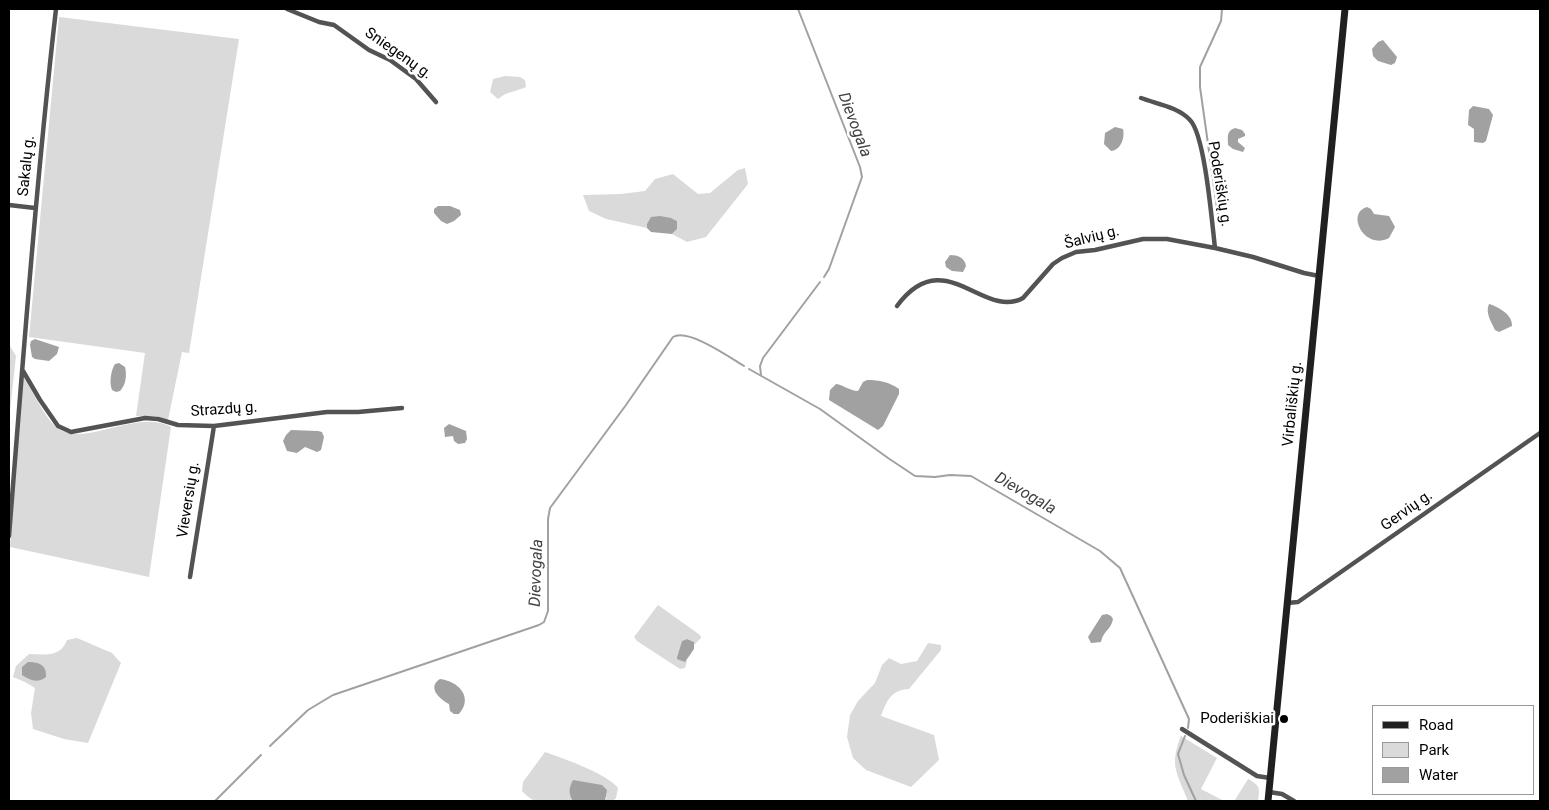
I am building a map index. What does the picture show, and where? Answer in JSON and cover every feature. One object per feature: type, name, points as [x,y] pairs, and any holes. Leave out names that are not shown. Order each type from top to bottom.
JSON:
[{"type":"main road","name":"Virbališkių g.","points":[[1268,801],[1345,9]]},
{"type":"street","name":"Sakalų g.","points":[[9,536],[35,208],[56,9]]},
{"type":"street","name":"Sniegenų g.","points":[[287,9],[319,22],[334,25],[416,79],[436,102]]},
{"type":"street","name":"Poderiškių g.","points":[[1141,98],[1180,112],[1191,121],[1198,131],[1206,174],[1215,248]]},
{"type":"street","points":[[9,204],[35,208]]},
{"type":"street","name":"Šalvių g.","points":[[897,306],[915,287],[924,282],[935,281],[956,283],[999,301],[1017,302],[1023,298],[1053,264],[1062,258],[1076,252],[1095,250],[1143,239],[1167,239],[1215,248],[1319,276]]},
{"type":"street","name":"Strazdų g.","points":[[22,370],[50,416],[58,426],[66,431],[80,432],[145,418],[158,419],[178,425],[214,426],[327,412],[358,412],[402,408]]},
{"type":"street","name":"Vieversių g.","points":[[190,577],[214,426]]},
{"type":"street","name":"Gervių g.","points":[[1287,603],[1298,602],[1540,433]]},
{"type":"street","points":[[1182,729],[1257,776],[1270,778]]},
{"type":"street","points":[[1269,792],[1282,794],[1294,801]]},
{"type":"green space","points":[[59,17],[239,39],[189,353],[182,352],[168,420],[156,416],[136,416],[145,353],[29,337]]},
{"type":"green space","points":[[505,76],[520,77],[525,80],[526,87],[505,94],[498,99],[490,92],[493,79]]},
{"type":"green space","points":[[745,168],[748,184],[706,237],[687,242],[672,234],[677,229],[677,221],[671,218],[647,224],[647,228],[606,219],[589,211],[583,195],[645,191],[655,179],[673,174],[698,194],[710,193],[738,170]]},
{"type":"green space","points":[[9,344],[16,356],[9,420]]},
{"type":"green space","points":[[23,376],[50,421],[65,432],[78,434],[142,422],[157,422],[171,427],[149,577],[10,547]]},
{"type":"green space","points":[[658,605],[700,635],[701,638],[694,645],[694,642],[687,639],[682,641],[677,657],[687,661],[685,668],[680,669],[637,641],[634,637]]},
{"type":"green space","points":[[77,638],[112,653],[121,663],[88,743],[64,739],[33,729],[31,713],[35,688],[13,677],[16,666],[29,654],[52,654],[61,650],[67,640]]},
{"type":"green space","points":[[928,643],[941,645],[941,650],[909,689],[898,691],[890,697],[881,716],[934,735],[939,760],[911,787],[866,770],[853,758],[847,737],[850,715],[858,701],[875,683],[882,665],[889,658],[901,664],[917,661]]},
{"type":"green space","points":[[1181,736],[1217,758],[1201,789],[1222,800],[1235,800],[1248,779],[1258,787],[1258,801],[1188,801],[1178,776],[1175,762],[1177,746]]},
{"type":"green space","points":[[545,752],[605,777],[618,788],[616,798],[613,801],[605,801],[607,797],[556,801],[536,801],[531,799],[522,791],[523,782]]},
{"type":"water","points":[[1383,40],[1397,57],[1395,63],[1391,65],[1378,61],[1373,56],[1372,49],[1378,42]]},
{"type":"water","points":[[1473,106],[1489,109],[1493,115],[1486,141],[1483,143],[1474,142],[1474,129],[1468,125],[1469,110]]},
{"type":"water","points":[[1115,127],[1123,129],[1122,143],[1111,151],[1104,144],[1105,133]]},
{"type":"water","points":[[1235,128],[1242,130],[1245,134],[1245,136],[1238,139],[1238,142],[1245,148],[1243,152],[1233,149],[1228,145],[1229,133]]},
{"type":"water","points":[[438,206],[450,206],[460,210],[461,215],[447,224],[441,221],[434,213],[434,209]]},
{"type":"water","points":[[1367,207],[1374,214],[1389,216],[1395,227],[1389,238],[1380,241],[1372,239],[1361,230],[1358,216]]},
{"type":"water","points":[[660,216],[677,221],[677,229],[672,234],[651,232],[647,228],[651,217]]},
{"type":"water","points":[[950,255],[963,259],[966,266],[963,272],[952,271],[946,267],[945,262]]},
{"type":"water","points":[[1489,304],[1501,309],[1508,315],[1512,326],[1499,332],[1495,330],[1488,314]]},
{"type":"water","points":[[35,339],[59,347],[57,354],[49,361],[32,357],[30,345],[31,341]]},
{"type":"water","points":[[119,363],[125,367],[126,377],[122,389],[116,392],[112,390],[111,377],[115,364]]},
{"type":"water","points":[[867,380],[884,382],[899,389],[899,394],[883,426],[878,430],[829,400],[830,390],[836,384],[858,391],[863,382]]},
{"type":"water","points":[[449,424],[466,431],[467,439],[465,443],[458,444],[454,441],[453,436],[445,437],[444,428]]},
{"type":"water","points":[[291,430],[322,432],[324,437],[321,450],[317,452],[305,447],[297,453],[287,451],[283,441]]},
{"type":"water","points":[[1107,614],[1113,619],[1111,626],[1103,635],[1101,642],[1091,643],[1088,637],[1102,615]]},
{"type":"water","points":[[687,639],[694,642],[694,649],[685,662],[677,659],[677,657],[682,641]]},
{"type":"water","points":[[28,662],[42,665],[46,677],[37,681],[22,675],[22,667]]},
{"type":"water","points":[[440,679],[453,683],[462,691],[465,702],[459,714],[454,714],[450,711],[449,704],[436,693],[434,689],[436,682]]},
{"type":"water","points":[[573,780],[602,785],[607,790],[605,801],[573,801],[570,790]]},
{"type":"waterway","name":"Dievogala","points":[[798,9],[860,167],[862,177],[829,269],[824,277]]},
{"type":"waterway","points":[[1218,215],[1200,87],[1200,67],[1221,21],[1222,9]]},
{"type":"waterway","name":"Dievogala","points":[[761,375],[760,366],[763,358],[820,282]]},
{"type":"waterway","name":"Dievogala","points":[[270,746],[308,710],[333,695],[544,622],[548,611],[548,519],[550,508],[626,405],[673,337],[680,335],[698,340],[719,350],[744,366]]},
{"type":"waterway","name":"Dievogala","points":[[749,369],[820,409],[915,476],[971,476],[1100,551],[1120,568],[1189,719],[1188,728]]},
{"type":"waterway","name":"Dievogala","points":[[1185,736],[1178,754],[1184,775],[1196,801]]},
{"type":"waterway","name":"Dievogala","points":[[215,801],[261,755]]},
{"type":"place","name":"Poderiškiai","points":[[1284,719]]}]
